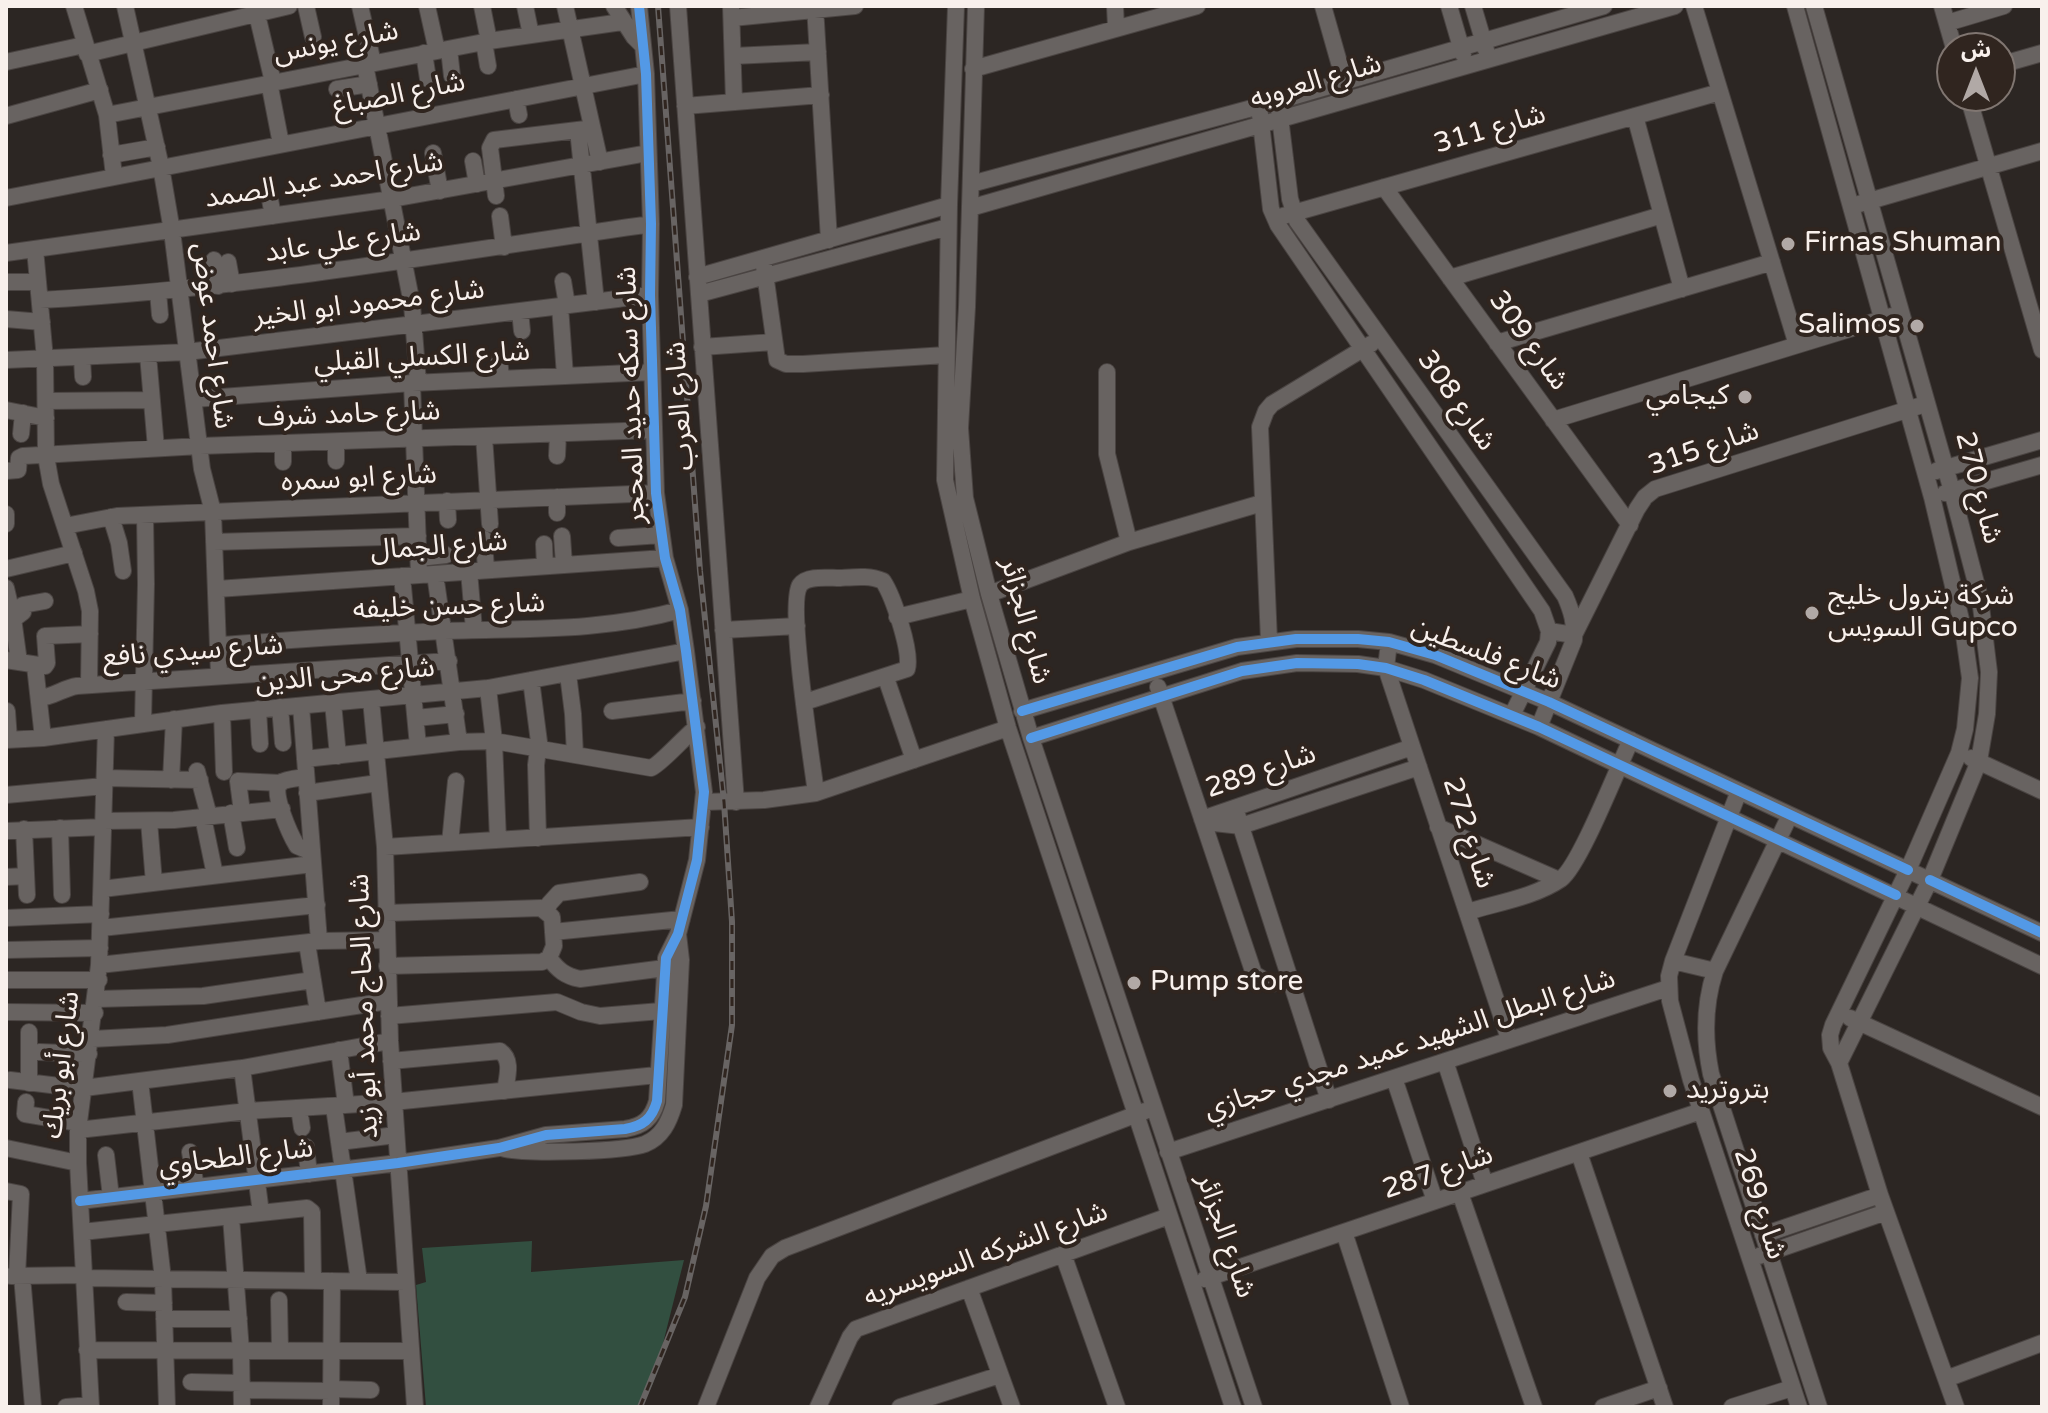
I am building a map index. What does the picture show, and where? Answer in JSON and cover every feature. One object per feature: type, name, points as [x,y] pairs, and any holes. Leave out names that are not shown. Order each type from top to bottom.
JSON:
[{"type":"street","points":[[74,6],[107,115],[111,181]]},
{"type":"street","name":"شارع احمد عوض","points":[[125,6],[157,147],[172,231],[179,291],[170,316],[187,352],[203,478],[213,512],[219,675]]},
{"type":"street","points":[[6,62],[133,43],[225,13],[289,6]]},
{"type":"street","points":[[306,6],[313,37]]},
{"type":"street","points":[[360,6],[369,84],[415,325],[418,536],[424,569],[445,631],[459,742]]},
{"type":"street","points":[[427,6],[437,51],[452,76]]},
{"type":"street","points":[[482,6],[488,66]]},
{"type":"street","points":[[525,6],[531,35]]},
{"type":"street","points":[[565,6],[583,86],[583,165],[596,302]]},
{"type":"street","points":[[614,6],[622,22],[643,46]]},
{"type":"street","name":"شارع سكه حديد المحجر","points":[[639,6],[646,74],[656,493],[665,558],[680,610],[704,802],[697,860],[680,926]]},
{"type":"street","name":"شارع العرب","points":[[678,6],[736,802]]},
{"type":"street","points":[[734,102],[732,12],[855,6]]},
{"type":"street","points":[[1115,6],[1116,27]]},
{"type":"street","points":[[973,69],[1197,6]]},
{"type":"street","points":[[1323,6],[1344,80]]},
{"type":"street","points":[[1449,6],[1466,66]]},
{"type":"street","points":[[1473,6],[1489,59]]},
{"type":"street","name":"شارع العروبه","points":[[971,184],[1278,101],[1483,41],[1565,11],[1604,6]]},
{"type":"street","name":"شارع العروبه","points":[[970,208],[1675,6]]},
{"type":"street","points":[[1694,6],[1797,345]]},
{"type":"street","name":"شارع 270","points":[[1795,6],[1926,474],[1968,653],[1970,678],[1965,729],[1959,753],[1830,1035],[1831,1048],[1839,1063],[1880,1195],[1956,1407]]},
{"type":"street","name":"شارع 270","points":[[1814,6],[1946,468],[1984,622],[1989,672],[1987,714],[1979,761],[1918,906],[1839,1063]]},
{"type":"street","points":[[1942,6],[1950,32]]},
{"type":"street","points":[[1947,23],[2004,6]]},
{"type":"street","points":[[815,8],[829,240]]},
{"type":"street","points":[[256,10],[281,144]]},
{"type":"street","points":[[955,14],[964,16],[976,11]]},
{"type":"street","name":"شارع الجزائر","points":[[976,11],[960,454],[980,596],[1008,728],[1233,1407]]},
{"type":"street","name":"شارع الجزائر","points":[[955,14],[948,227],[945,480],[980,596],[1022,711],[1254,1407]]},
{"type":"street","name":"شارع يونس","points":[[107,115],[486,42],[622,22]]},
{"type":"street","points":[[953,43],[963,45],[973,41]]},
{"type":"street","points":[[428,79],[437,51]]},
{"type":"street","points":[[733,56],[818,52]]},
{"type":"street","points":[[2016,60],[2042,53]]},
{"type":"street","name":"شارع الصباغ","points":[[6,198],[111,181],[161,167],[378,126],[518,107],[583,86],[646,74]]},
{"type":"street","points":[[337,89],[369,84]]},
{"type":"street","points":[[6,116],[100,90]]},
{"type":"street","name":"شارع 311","points":[[1274,219],[1720,92]]},
{"type":"street","points":[[685,106],[821,95]]},
{"type":"street","name":"شارع 308","points":[[1278,101],[1293,213],[1565,596],[1572,610],[1574,635]]},
{"type":"street","name":"شارع 308","points":[[1259,106],[1274,219],[1489,531],[1542,611],[1549,631]]},
{"type":"street","points":[[1973,112],[2040,338]]},
{"type":"street","points":[[1635,116],[1682,289]]},
{"type":"street","points":[[585,129],[600,162]]},
{"type":"street","points":[[495,188],[490,148],[494,140],[585,129]]},
{"type":"street","points":[[111,155],[157,147]]},
{"type":"street","points":[[1851,206],[2042,151]]},
{"type":"street","points":[[433,153],[440,191]]},
{"type":"street","name":"شارع احمد عبد الصمد","points":[[6,253],[273,216],[320,202],[392,199],[477,184],[495,188],[583,165],[648,153]]},
{"type":"street","points":[[473,161],[477,184]]},
{"type":"street","name":"شارع 309","points":[[1384,187],[1630,525]]},
{"type":"street","points":[[269,194],[273,216]]},
{"type":"street","points":[[698,286],[763,259],[949,205]]},
{"type":"street","points":[[1450,278],[1662,215]]},
{"type":"street","points":[[500,216],[510,250]]},
{"type":"street","name":"شارع علي عابد","points":[[40,300],[343,277],[404,262],[552,247],[590,233],[651,224]]},
{"type":"street","points":[[698,286],[765,277],[948,227]]},
{"type":"street","points":[[35,249],[45,359],[46,456],[51,484],[88,600],[89,685]]},
{"type":"street","points":[[763,259],[777,360],[786,364],[946,355]]},
{"type":"street","points":[[221,261],[225,285]]},
{"type":"street","points":[[1497,343],[1772,262]]},
{"type":"street","points":[[563,281],[565,376]]},
{"type":"street","points":[[6,282],[38,282]]},
{"type":"street","points":[[158,292],[170,316]]},
{"type":"street","name":"شارع محمود ابو الخير","points":[[6,360],[187,352],[650,295]]},
{"type":"street","points":[[520,311],[522,331]]},
{"type":"street","points":[[1553,420],[1902,313]]},
{"type":"street","points":[[6,319],[42,322]]},
{"type":"street","points":[[1269,641],[1260,427],[1272,404],[1379,338]]},
{"type":"street","points":[[702,347],[773,342]]},
{"type":"street","points":[[148,355],[156,448]]},
{"type":"street","points":[[499,357],[500,384]]},
{"type":"street","points":[[82,358],[83,377]]},
{"type":"street","name":"شارع الكسلي القبلي","points":[[194,399],[415,383],[500,384],[565,376],[652,372]]},
{"type":"street","points":[[1107,372],[1107,454],[1129,542]]},
{"type":"street","points":[[1397,397],[1413,386]]},
{"type":"street","points":[[21,434],[14,412],[152,400]]},
{"type":"street","name":"شارع 315","points":[[1574,635],[1645,497],[1655,489],[1928,403]]},
{"type":"street","name":"شارع حامد شرف","points":[[46,456],[156,448],[484,436],[507,440],[558,434],[653,430]]},
{"type":"street","points":[[557,456],[558,434]]},
{"type":"street","points":[[474,630],[478,571],[487,532],[484,436]]},
{"type":"street","points":[[1926,474],[2042,440]]},
{"type":"street","points":[[336,442],[336,461]]},
{"type":"street","points":[[283,443],[283,462]]},
{"type":"street","points":[[1441,461],[1458,449]]},
{"type":"street","points":[[6,471],[18,470],[20,456],[46,456]]},
{"type":"street","points":[[1932,497],[2042,465]]},
{"type":"street","name":"شارع ابو سمره","points":[[65,526],[111,517],[145,515],[488,500],[557,505],[656,493]]},
{"type":"street","points":[[447,501],[448,520]]},
{"type":"street","points":[[897,617],[980,596],[1129,542],[1262,503]]},
{"type":"street","points":[[143,723],[145,515]]},
{"type":"street","points":[[111,517],[123,571]]},
{"type":"street","points":[[1489,531],[1507,518]]},
{"type":"street","points":[[618,538],[661,535]]},
{"type":"street","points":[[214,542],[418,536]]},
{"type":"street","points":[[562,536],[564,565]]},
{"type":"street","points":[[544,544],[545,566]]},
{"type":"street","points":[[6,569],[74,553]]},
{"type":"street","points":[[424,569],[446,555]]},
{"type":"street","name":"شارع الجمال","points":[[217,589],[402,576],[424,569],[478,571],[665,558]]},
{"type":"street","points":[[1953,581],[1974,575]]},
{"type":"street","points":[[402,576],[418,746]]},
{"type":"street","points":[[805,702],[903,672],[909,665],[897,617],[883,581],[875,577],[812,578],[803,581],[795,597],[805,702],[816,793]]},
{"type":"street","points":[[6,588],[39,698],[43,738]]},
{"type":"street","points":[[13,618],[23,612],[22,606],[45,601]]},
{"type":"street","name":"شارع حسن خليفه","points":[[219,645],[445,631],[609,625],[680,610]]},
{"type":"street","points":[[723,630],[797,626]]},
{"type":"street","points":[[1512,715],[1544,652],[1549,631],[1574,635],[1569,655],[1539,727]]},
{"type":"street","points":[[27,663],[45,636],[90,634]]},
{"type":"street","points":[[1322,639],[1324,663]]},
{"type":"street","name":"شارع فلسطين","points":[[1022,711],[1237,647],[1269,641],[1322,639],[1389,642],[1435,655],[1524,691],[1930,880]]},
{"type":"street","name":"شارع 272","points":[[1389,642],[1386,668],[1509,1039]]},
{"type":"street","name":"شارع محى الدين","points":[[8,740],[258,709],[453,693],[686,651]]},
{"type":"street","name":"شارع سيدي نافع","points":[[39,698],[54,696],[70,687],[89,685],[449,661]]},
{"type":"street","name":"شارع فلسطين","points":[[1031,738],[1242,671],[1324,663],[1386,668],[1424,680],[1539,727],[1918,906]]},
{"type":"street","points":[[1153,673],[1254,974],[1271,984],[1290,980]]},
{"type":"street","points":[[568,674],[575,755]]},
{"type":"street","points":[[886,678],[914,760]]},
{"type":"street","points":[[531,680],[538,750],[538,838]]},
{"type":"street","points":[[488,688],[494,741],[498,840]]},
{"type":"street","name":"شارع الحاج محمد أبو زيد","points":[[371,700],[385,847],[393,1102],[415,1407]]},
{"type":"street","points":[[612,711],[693,701]]},
{"type":"street","points":[[333,703],[338,756]]},
{"type":"street","name":"شارع الحاج محمد أبو زيد","points":[[301,706],[317,905],[313,980],[318,1012]]},
{"type":"street","points":[[280,707],[283,743]]},
{"type":"street","points":[[258,709],[260,744]]},
{"type":"street","points":[[7,711],[8,740]]},
{"type":"street","points":[[222,713],[233,775],[237,848]]},
{"type":"street","points":[[416,718],[456,714]]},
{"type":"street","points":[[171,780],[174,719]]},
{"type":"street","points":[[305,759],[494,741],[651,768],[697,727]]},
{"type":"street","points":[[704,802],[736,802],[816,793],[1008,728]]},
{"type":"street","name":"شارع أبو بريك","points":[[91,1406],[78,1163],[79,1127],[99,964],[106,729]]},
{"type":"street","points":[[1467,912],[1547,887],[1573,866],[1631,740]]},
{"type":"street","name":"شارع 289","points":[[1202,819],[1412,747]]},
{"type":"street","points":[[1959,753],[2042,791]]},
{"type":"street","name":"شارع 289","points":[[1202,819],[1241,826],[1419,767]]},
{"type":"street","points":[[233,775],[307,785],[378,783]]},
{"type":"street","points":[[6,795],[105,782],[198,776],[215,875]]},
{"type":"street","points":[[450,843],[456,781]]},
{"type":"street","points":[[281,783],[276,796],[297,846],[312,858]]},
{"type":"street","name":"شارع 269","points":[[1739,791],[1673,961],[1668,988],[1701,1111],[1799,1407]]},
{"type":"street","points":[[1235,808],[1329,1100]]},
{"type":"street","points":[[6,831],[282,809]]},
{"type":"street","name":"شارع 269","points":[[1790,815],[1715,971],[1706,1024],[1711,1074],[1819,1407]]},
{"type":"street","points":[[149,821],[154,883]]},
{"type":"street","points":[[385,847],[701,827]]},
{"type":"street","points":[[1438,827],[1559,880]]},
{"type":"street","points":[[60,828],[62,895]]},
{"type":"street","points":[[24,829],[27,895]]},
{"type":"street","points":[[102,889],[215,875],[312,858]]},
{"type":"street","points":[[6,877],[26,876]]},
{"type":"street","points":[[1930,880],[2042,933]]},
{"type":"street","points":[[547,911],[553,897],[559,893],[640,882]]},
{"type":"street","points":[[6,918],[101,921],[317,905]]},
{"type":"street","points":[[1918,906],[2042,966]]},
{"type":"street","points":[[386,913],[533,908],[547,911],[552,917],[554,946],[549,958],[542,962],[387,966]]},
{"type":"street","points":[[553,932],[680,926]]},
{"type":"street","points":[[499,1148],[546,1135],[637,1127],[647,1121],[657,1101],[666,958],[680,926]]},
{"type":"street","points":[[499,1148],[531,1152],[627,1147],[644,1144],[659,1135],[669,1122],[674,1105],[680,926]]},
{"type":"street","points":[[6,980],[99,964],[313,942],[387,940]]},
{"type":"street","points":[[1079,948],[1099,941]]},
{"type":"street","points":[[6,950],[99,964]]},
{"type":"street","points":[[549,958],[567,976],[580,979],[665,968]]},
{"type":"street","points":[[1673,961],[1715,971]]},
{"type":"street","points":[[572,1008],[580,979]]},
{"type":"street","points":[[6,1012],[203,996],[313,980]]},
{"type":"street","name":"شارع البطل الشهيد عميد مجدي حجازي","points":[[1168,1152],[1668,988]]},
{"type":"street","points":[[39,1052],[318,1012],[557,1002],[600,1016],[661,1011]]},
{"type":"street","points":[[1838,1013],[2042,1107]]},
{"type":"street","points":[[1677,1026],[1706,1024]]},
{"type":"street","points":[[29,1032],[29,1083]]},
{"type":"street","points":[[10,1080],[84,1088],[242,1068],[390,1041]]},
{"type":"street","points":[[339,1050],[339,1142],[359,1281]]},
{"type":"street","points":[[391,1061],[500,1051],[506,1055],[508,1062],[505,1091]]},
{"type":"street","points":[[1117,1061],[1137,1053]]},
{"type":"street","points":[[1445,1061],[1485,1184]]},
{"type":"street","points":[[242,1068],[261,1213]]},
{"type":"street","points":[[26,1102],[25,1114],[79,1127],[248,1111],[299,1108],[341,1110],[657,1075]]},
{"type":"street","points":[[1394,1078],[1435,1201]]},
{"type":"street","points":[[140,1081],[163,1279],[167,1407]]},
{"type":"street","points":[[299,1108],[302,1128]]},
{"type":"street","points":[[706,1407],[757,1278],[772,1256],[785,1248],[1153,1108]]},
{"type":"street","name":"شارع 287","points":[[1192,1284],[1701,1111]]},
{"type":"street","points":[[339,1142],[396,1135]]},
{"type":"street","points":[[306,1147],[309,1174]]},
{"type":"street","points":[[6,1148],[78,1163]]},
{"type":"street","name":"شارع الطحاوي","points":[[80,1201],[499,1148]]},
{"type":"street","points":[[190,1152],[196,1187]]},
{"type":"street","points":[[1579,1153],[1665,1407]]},
{"type":"street","points":[[106,1155],[111,1197]]},
{"type":"street","points":[[6,1191],[20,1193],[13,1208],[15,1276],[33,1407]]},
{"type":"street","points":[[1460,1193],[1534,1407]]},
{"type":"street","points":[[1763,1235],[1880,1195]]},
{"type":"street","points":[[82,1232],[310,1209],[313,1281]]},
{"type":"street","points":[[1750,1259],[1886,1212]]},
{"type":"street","name":"شارع الشركه السويسريه","points":[[818,1407],[856,1329],[1169,1216]]},
{"type":"street","points":[[231,1217],[242,1393]]},
{"type":"street","points":[[1344,1232],[1401,1407]]},
{"type":"street","points":[[1063,1254],[1117,1407]]},
{"type":"street","points":[[15,1276],[406,1282]]},
{"type":"street","points":[[331,1396],[332,1281]]},
{"type":"street","points":[[969,1288],[1012,1407]]},
{"type":"street","points":[[279,1300],[280,1351]]},
{"type":"street","points":[[126,1302],[164,1311],[239,1319]]},
{"type":"street","points":[[1946,1379],[2042,1343]]},
{"type":"street","points":[[87,1350],[411,1351]]},
{"type":"street","points":[[900,1407],[1000,1375]]},
{"type":"street","points":[[191,1382],[242,1393],[331,1396],[371,1390]]},
{"type":"street","points":[[1603,1407],[1659,1388]]},
{"type":"street","points":[[1732,1407],[1792,1388]]},
{"type":"street","points":[[66,1407],[91,1406]]},
{"type":"green space","points":[[532,1241],[531,1272],[684,1260],[653,1383],[642,1407],[426,1407],[416,1285],[426,1282],[422,1248]]},
{"type":"railway","points":[[640,1407],[685,1297],[706,1206],[732,1025],[732,922],[724,802],[700,571],[658,6]]},
{"type":"cycle path","points":[[80,1201],[398,1163],[499,1148],[546,1135],[625,1129],[646,1121],[655,1107],[666,958],[678,934],[697,860],[704,792],[680,610],[665,558],[656,493],[646,74],[639,6]]},
{"type":"cycle path","points":[[1022,711],[1237,647],[1296,639],[1389,642],[1435,655],[1549,702],[1908,870]]},
{"type":"cycle path","points":[[1031,738],[1242,671],[1297,663],[1358,664],[1386,668],[1424,680],[1539,727],[1896,895]]},
{"type":"cycle path","points":[[1930,880],[2042,933]]},
{"type":"place","name":"Firnas Shuman","points":[[1788,244]]},
{"type":"place","name":"Salimos","points":[[1917,326]]},
{"type":"place","name":"كيجامي","points":[[1745,397]]},
{"type":"place","name":"شركة بترول خليج السويس Gupco","points":[[1812,613]]},
{"type":"place","name":"Pump store","points":[[1134,983]]},
{"type":"place","name":"بتروتريد","points":[[1670,1091]]}]
